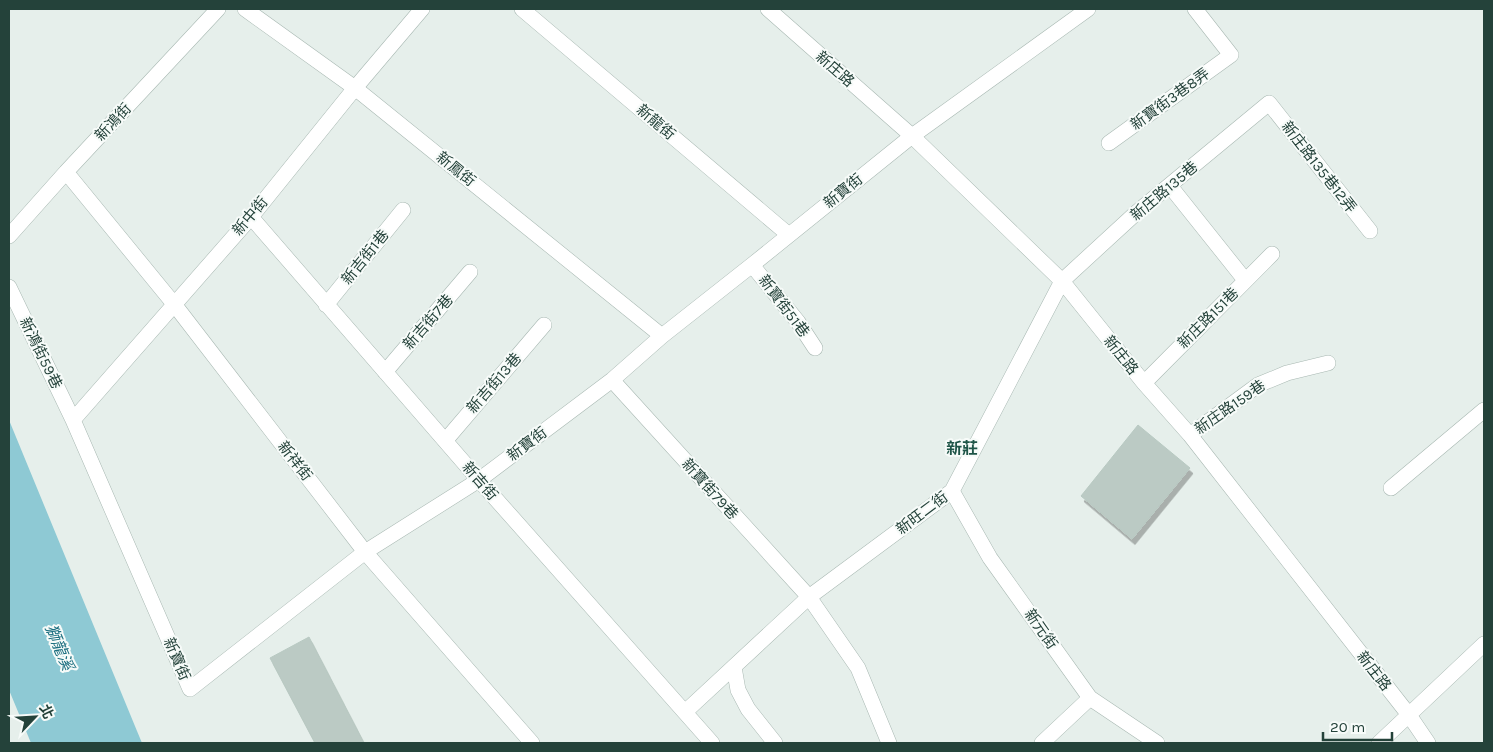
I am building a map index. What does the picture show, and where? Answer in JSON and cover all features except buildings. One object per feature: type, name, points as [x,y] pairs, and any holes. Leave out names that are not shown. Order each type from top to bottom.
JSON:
[{"type":"street","name":"新鴻街","points":[[9,236],[218,9]]},
{"type":"street","name":"新鳳街","points":[[245,9],[355,88],[662,336]]},
{"type":"street","name":"新中街","points":[[73,420],[251,217],[355,88],[422,9]]},
{"type":"street","name":"新龍街","points":[[522,9],[790,235]]},
{"type":"street","name":"新庄路","points":[[768,9],[912,136],[1062,281],[1144,383],[1190,436],[1409,715],[1428,743]]},
{"type":"street","name":"新寶街","points":[[73,420],[190,689],[364,552],[479,480],[612,380],[662,336],[912,136],[1088,9]]},
{"type":"street","name":"新寶街3巷8弄","points":[[1110,143],[1231,55],[1194,9]]},
{"type":"street","name":"新庄路135巷","points":[[1062,281],[1136,213],[1269,103]]},
{"type":"street","name":"新庄路135巷12弄","points":[[1269,103],[1370,231]]},
{"type":"street","name":"新祥街","points":[[66,172],[174,304],[364,552],[532,743]]},
{"type":"street","points":[[1170,186],[1245,280]]},
{"type":"street","name":"新吉街1巷","points":[[326,305],[403,210]]},
{"type":"street","name":"新吉街","points":[[251,217],[479,480],[712,743]]},
{"type":"street","name":"新庄路151巷","points":[[1144,383],[1272,254]]},
{"type":"street","name":"新寶街51巷","points":[[752,265],[798,322],[815,348]]},
{"type":"street","name":"新吉街7巷","points":[[385,372],[470,272]]},
{"type":"street","name":"新旺二街","points":[[685,712],[809,597],[952,491],[1062,281]]},
{"type":"street","name":"新鴻街59巷","points":[[9,286],[73,420]]},
{"type":"street","name":"新吉街13巷","points":[[445,441],[544,325]]},
{"type":"street","name":"新庄路159巷","points":[[1190,436],[1258,385],[1287,373],[1328,364]]},
{"type":"street","name":"新寶街79巷","points":[[612,380],[809,597],[858,668],[889,743]]},
{"type":"street","points":[[1391,488],[1484,410]]},
{"type":"street","name":"新元街","points":[[952,491],[990,558],[1090,698],[1157,743]]},
{"type":"street","points":[[1379,743],[1484,644]]},
{"type":"street","points":[[734,667],[738,690],[748,708],[774,743]]},
{"type":"street","points":[[1042,743],[1090,698]]},
{"type":"water","name":"獅龍溪","points":[[9,420],[142,743],[31,743],[9,690]]},
{"type":"district","name":"新莊","points":[[962,448]]}]
